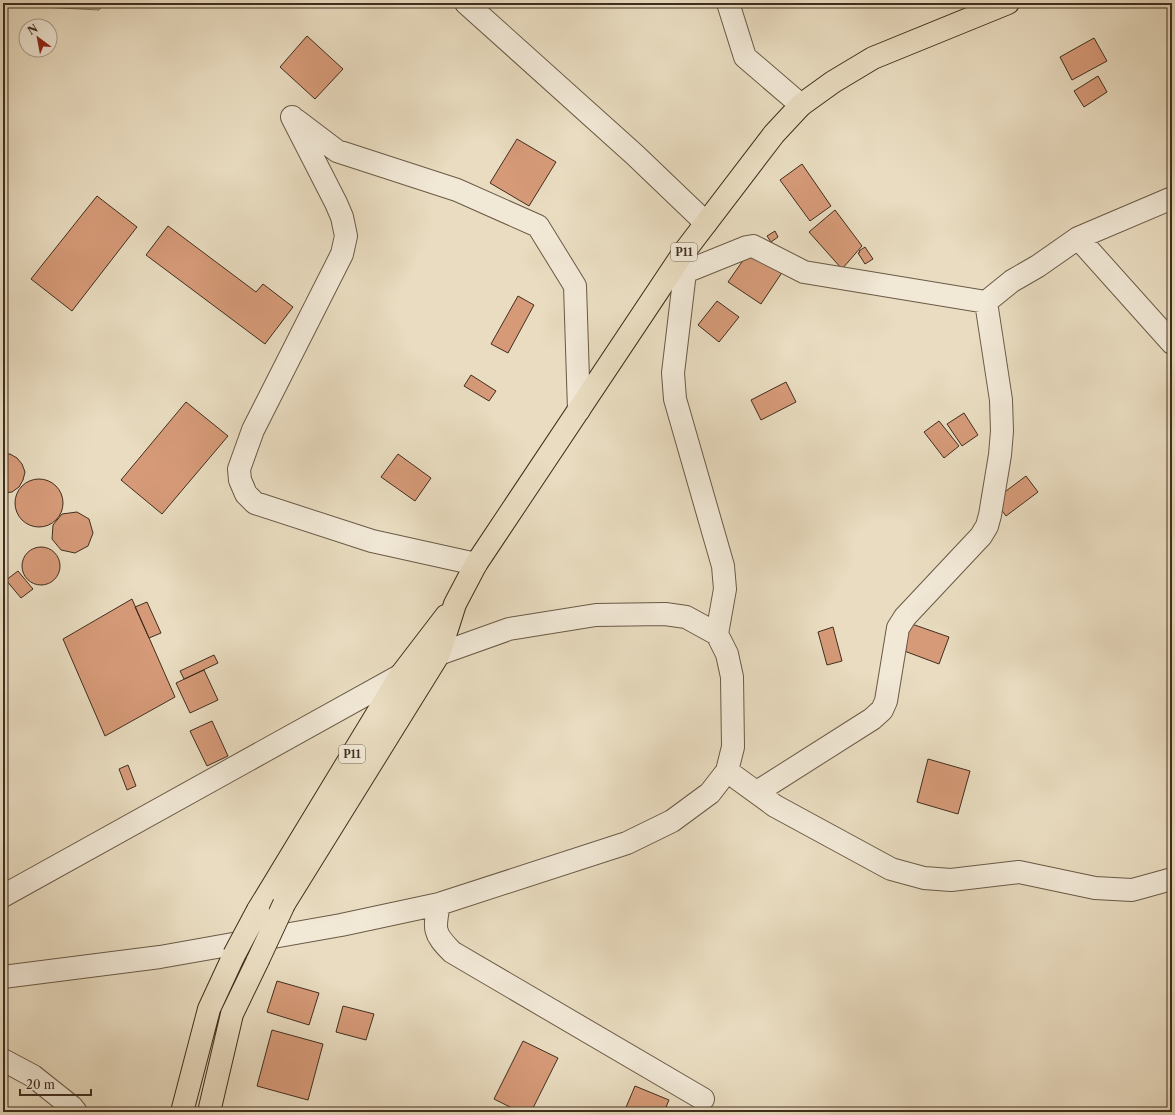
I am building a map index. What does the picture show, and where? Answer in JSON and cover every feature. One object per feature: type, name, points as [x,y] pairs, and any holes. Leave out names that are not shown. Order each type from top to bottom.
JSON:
[{"type":"main road","name":"P11","points":[[182,1112],[209,1009],[234,955],[258,910],[400,676],[455,604],[476,564],[579,410],[685,262],[706,224],[774,134],[801,105],[833,82],[873,58],[1008,3]]},
{"type":"main road","name":"P11","points":[[210,1112],[232,1014],[284,904],[439,654],[455,604]]},
{"type":"street","points":[[466,3],[635,155],[706,224]]},
{"type":"street","points":[[728,3],[745,57],[801,105]]},
{"type":"street","points":[[476,564],[372,541],[255,503],[246,494],[240,480],[239,469],[253,430],[342,254],[346,236],[342,217],[336,203],[292,117],[337,151],[458,190],[538,226],[575,286],[579,410]]},
{"type":"street","points":[[716,634],[724,589],[723,566],[675,399],[673,373],[685,262],[753,246],[804,272],[986,302],[1012,281],[1038,266],[1078,238],[1172,198]]},
{"type":"street","points":[[1078,238],[1172,343]]},
{"type":"street","points":[[757,792],[872,719],[882,710],[886,701],[898,628],[905,617],[981,536],[988,526],[1000,455],[1002,431],[1001,400],[986,302]]},
{"type":"street","points":[[3,896],[439,654],[509,629],[596,615],[665,614],[686,617],[716,634],[727,654],[732,677],[733,747],[727,771],[710,793],[672,821],[627,843],[439,904],[341,925],[160,957],[3,977]]},
{"type":"street","points":[[727,771],[775,806],[891,869],[924,878],[951,880],[1019,872],[1095,888],[1132,890],[1172,879]]},
{"type":"street","points":[[439,904],[435,925],[440,941],[452,952],[703,1099]]},
{"type":"street","points":[[3,1060],[33,1076],[72,1107],[76,1112]]},
{"type":"green space","points":[[3,3],[105,3],[99,10],[3,5]]},
{"type":"building","points":[[307,36],[343,69],[315,99],[280,67]]},
{"type":"building","points":[[1094,38],[1107,61],[1072,80],[1060,57]]},
{"type":"building","points":[[1098,76],[1107,92],[1084,107],[1074,91]]},
{"type":"building","points":[[517,139],[556,162],[529,206],[490,183]]},
{"type":"building","points":[[802,164],[831,206],[810,221],[780,180]]},
{"type":"building","points":[[97,196],[137,227],[72,311],[31,279]]},
{"type":"building","points":[[835,210],[862,246],[842,269],[809,232]]},
{"type":"building","points":[[168,226],[256,292],[263,284],[293,307],[265,344],[146,255]]},
{"type":"building","points":[[775,231],[778,237],[771,242],[767,236]]},
{"type":"building","points":[[865,247],[873,259],[865,264],[858,253]]},
{"type":"building","points":[[751,249],[783,271],[761,304],[728,282]]},
{"type":"building","points":[[518,296],[534,305],[508,353],[491,344]]},
{"type":"building","points":[[717,301],[739,317],[719,342],[698,325]]},
{"type":"building","points":[[471,375],[496,391],[489,401],[464,386]]},
{"type":"building","points":[[786,382],[796,402],[761,420],[751,400]]},
{"type":"building","points":[[186,402],[228,436],[162,514],[121,480]]},
{"type":"building","points":[[964,413],[978,435],[962,446],[947,424]]},
{"type":"building","points":[[939,421],[959,446],[944,458],[924,432]]},
{"type":"building","points":[[3,454],[10,454],[17,458],[22,464],[25,472],[19,487],[12,492],[3,493]]},
{"type":"building","points":[[398,454],[431,478],[415,501],[381,477]]},
{"type":"building","points":[[1026,476],[1038,492],[1006,516],[994,500]]},
{"type":"building","points":[[39,479],[48,481],[56,486],[61,494],[63,503],[61,512],[56,520],[48,525],[39,527],[30,525],[22,520],[17,512],[15,503],[17,494],[22,486],[30,481]]},
{"type":"building","points":[[77,512],[89,519],[93,533],[88,546],[75,553],[61,550],[52,539],[53,525],[62,514]]},
{"type":"building","points":[[37,547],[45,547],[55,552],[59,559],[59,573],[55,580],[45,585],[37,585],[27,580],[25,577],[22,570],[22,562],[27,552],[30,550]]},
{"type":"building","points":[[18,571],[33,589],[21,598],[6,580]]},
{"type":"building","points":[[132,599],[175,697],[105,736],[63,639]]},
{"type":"building","points":[[147,602],[161,633],[149,638],[135,607]]},
{"type":"building","points":[[909,623],[949,637],[939,664],[899,649]]},
{"type":"building","points":[[833,627],[842,661],[827,665],[818,632]]},
{"type":"building","points":[[214,655],[218,663],[184,679],[180,671]]},
{"type":"building","points":[[204,670],[218,700],[190,713],[176,683]]},
{"type":"building","points":[[212,721],[228,756],[207,766],[190,731]]},
{"type":"building","points":[[928,759],[970,771],[958,814],[917,802]]},
{"type":"building","points":[[128,765],[136,786],[127,790],[119,769]]},
{"type":"building","points":[[277,981],[319,993],[309,1025],[267,1012]]},
{"type":"building","points":[[343,1006],[374,1014],[366,1040],[336,1032]]},
{"type":"building","points":[[272,1030],[323,1044],[308,1100],[257,1086]]},
{"type":"building","points":[[523,1041],[558,1058],[531,1112],[520,1112],[494,1099]]},
{"type":"building","points":[[635,1086],[669,1100],[664,1112],[624,1112]]}]
